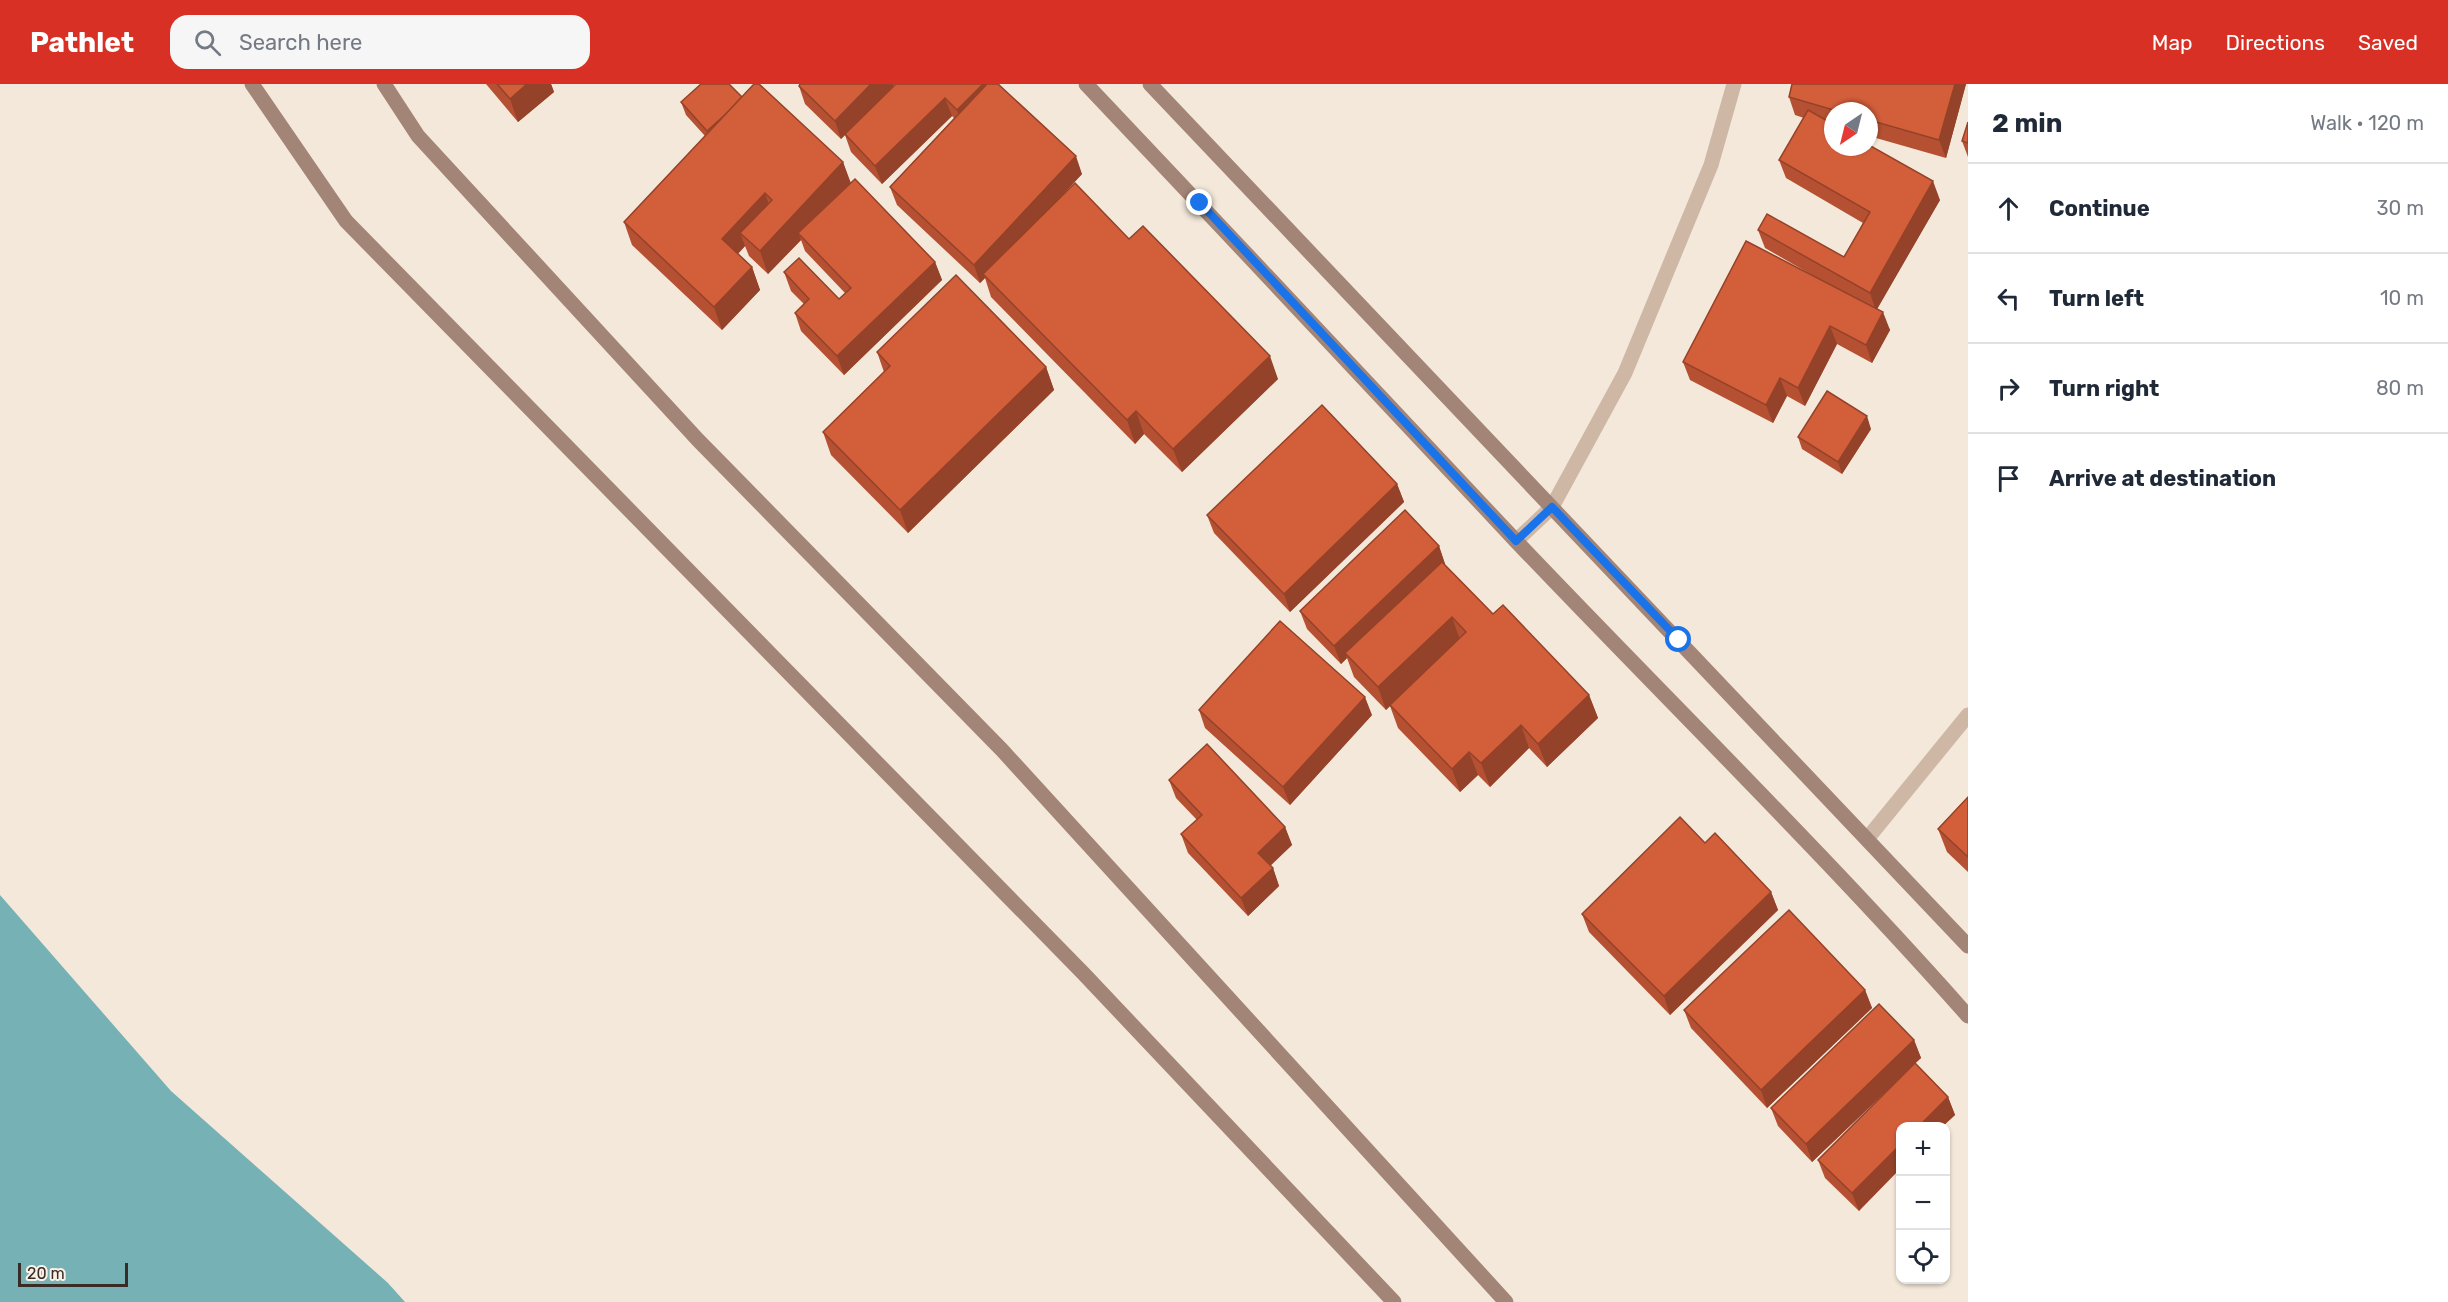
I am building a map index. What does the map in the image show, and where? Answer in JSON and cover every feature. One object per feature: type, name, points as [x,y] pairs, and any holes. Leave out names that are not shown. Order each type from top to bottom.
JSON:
[{"type":"street","points":[[252,84],[346,221],[1083,973],[1394,1302]]},
{"type":"street","points":[[384,84],[418,136],[698,440],[1002,750],[1506,1302]]},
{"type":"street","points":[[1086,84],[1516,541],[1706,736],[1925,968],[1968,1017]]},
{"type":"street","points":[[1150,84],[1968,946]]},
{"type":"street","points":[[1516,541],[1552,507],[1625,373],[1711,165],[1734,84]]},
{"type":"street","points":[[1867,839],[1968,716]]},
{"type":"water","points":[[0,895],[171,1091],[388,1283],[405,1302],[0,1302]]},
{"type":"building","points":[[497,84],[527,84],[510,99]]},
{"type":"building","points":[[701,84],[729,84],[742,97],[707,131],[681,102]]},
{"type":"building","points":[[754,84],[759,84],[843,162],[760,251],[740,233],[772,200],[765,193],[722,239],[752,267],[714,307],[624,222]]},
{"type":"building","points":[[800,84],[871,84],[835,121],[799,86]]},
{"type":"building","points":[[896,84],[983,84],[957,110],[945,98],[875,166],[845,134]]},
{"type":"building","points":[[987,84],[998,84],[1076,156],[974,265],[890,187]]},
{"type":"building","points":[[1792,84],[1955,84],[1939,140],[1878,123],[1878,102],[1824,102],[1824,107],[1789,97]]},
{"type":"building","points":[[1808,110],[1824,119],[1824,156],[1878,156],[1878,150],[1933,181],[1870,293],[1758,230],[1767,214],[1844,257],[1870,212],[1779,160]]},
{"type":"building","points":[[1968,122],[1968,143],[1962,141]]},
{"type":"building","points":[[855,179],[935,262],[837,356],[795,313],[809,299],[784,272],[799,258],[839,299],[851,288],[798,233]]},
{"type":"building","points":[[1075,183],[1129,239],[1143,226],[1270,356],[1173,449],[1136,411],[1127,420],[983,274]]},
{"type":"building","points":[[1746,241],[1883,312],[1866,345],[1830,326],[1798,388],[1780,378],[1766,405],[1683,362]]},
{"type":"building","points":[[956,275],[1046,367],[900,510],[823,432],[890,366],[877,352]]},
{"type":"building","points":[[1827,391],[1867,416],[1838,462],[1798,437]]},
{"type":"building","points":[[1322,405],[1397,484],[1284,594],[1207,515]]},
{"type":"building","points":[[1405,510],[1439,546],[1334,646],[1300,611]]},
{"type":"building","points":[[1442,562],[1493,614],[1503,605],[1589,695],[1538,744],[1521,725],[1481,763],[1469,752],[1452,769],[1390,705],[1466,632],[1452,617],[1378,687],[1345,653]]},
{"type":"building","points":[[1280,621],[1365,697],[1283,787],[1199,710]]},
{"type":"building","points":[[1207,744],[1285,827],[1258,853],[1273,868],[1241,898],[1181,834],[1202,815],[1169,780]]},
{"type":"building","points":[[1968,797],[1968,857],[1938,829]]},
{"type":"building","points":[[1680,817],[1705,843],[1715,833],[1771,892],[1664,996],[1582,914]]},
{"type":"building","points":[[1789,910],[1865,990],[1761,1090],[1684,1010]]},
{"type":"building","points":[[1879,1004],[1914,1040],[1806,1144],[1771,1108]]},
{"type":"building","points":[[1915,1063],[1948,1097],[1923,1122],[1896,1122],[1896,1149],[1852,1193],[1818,1160]]},
{"type":"route","points":[[1200,203],[1516,541],[1552,507],[1679,640]]}]
